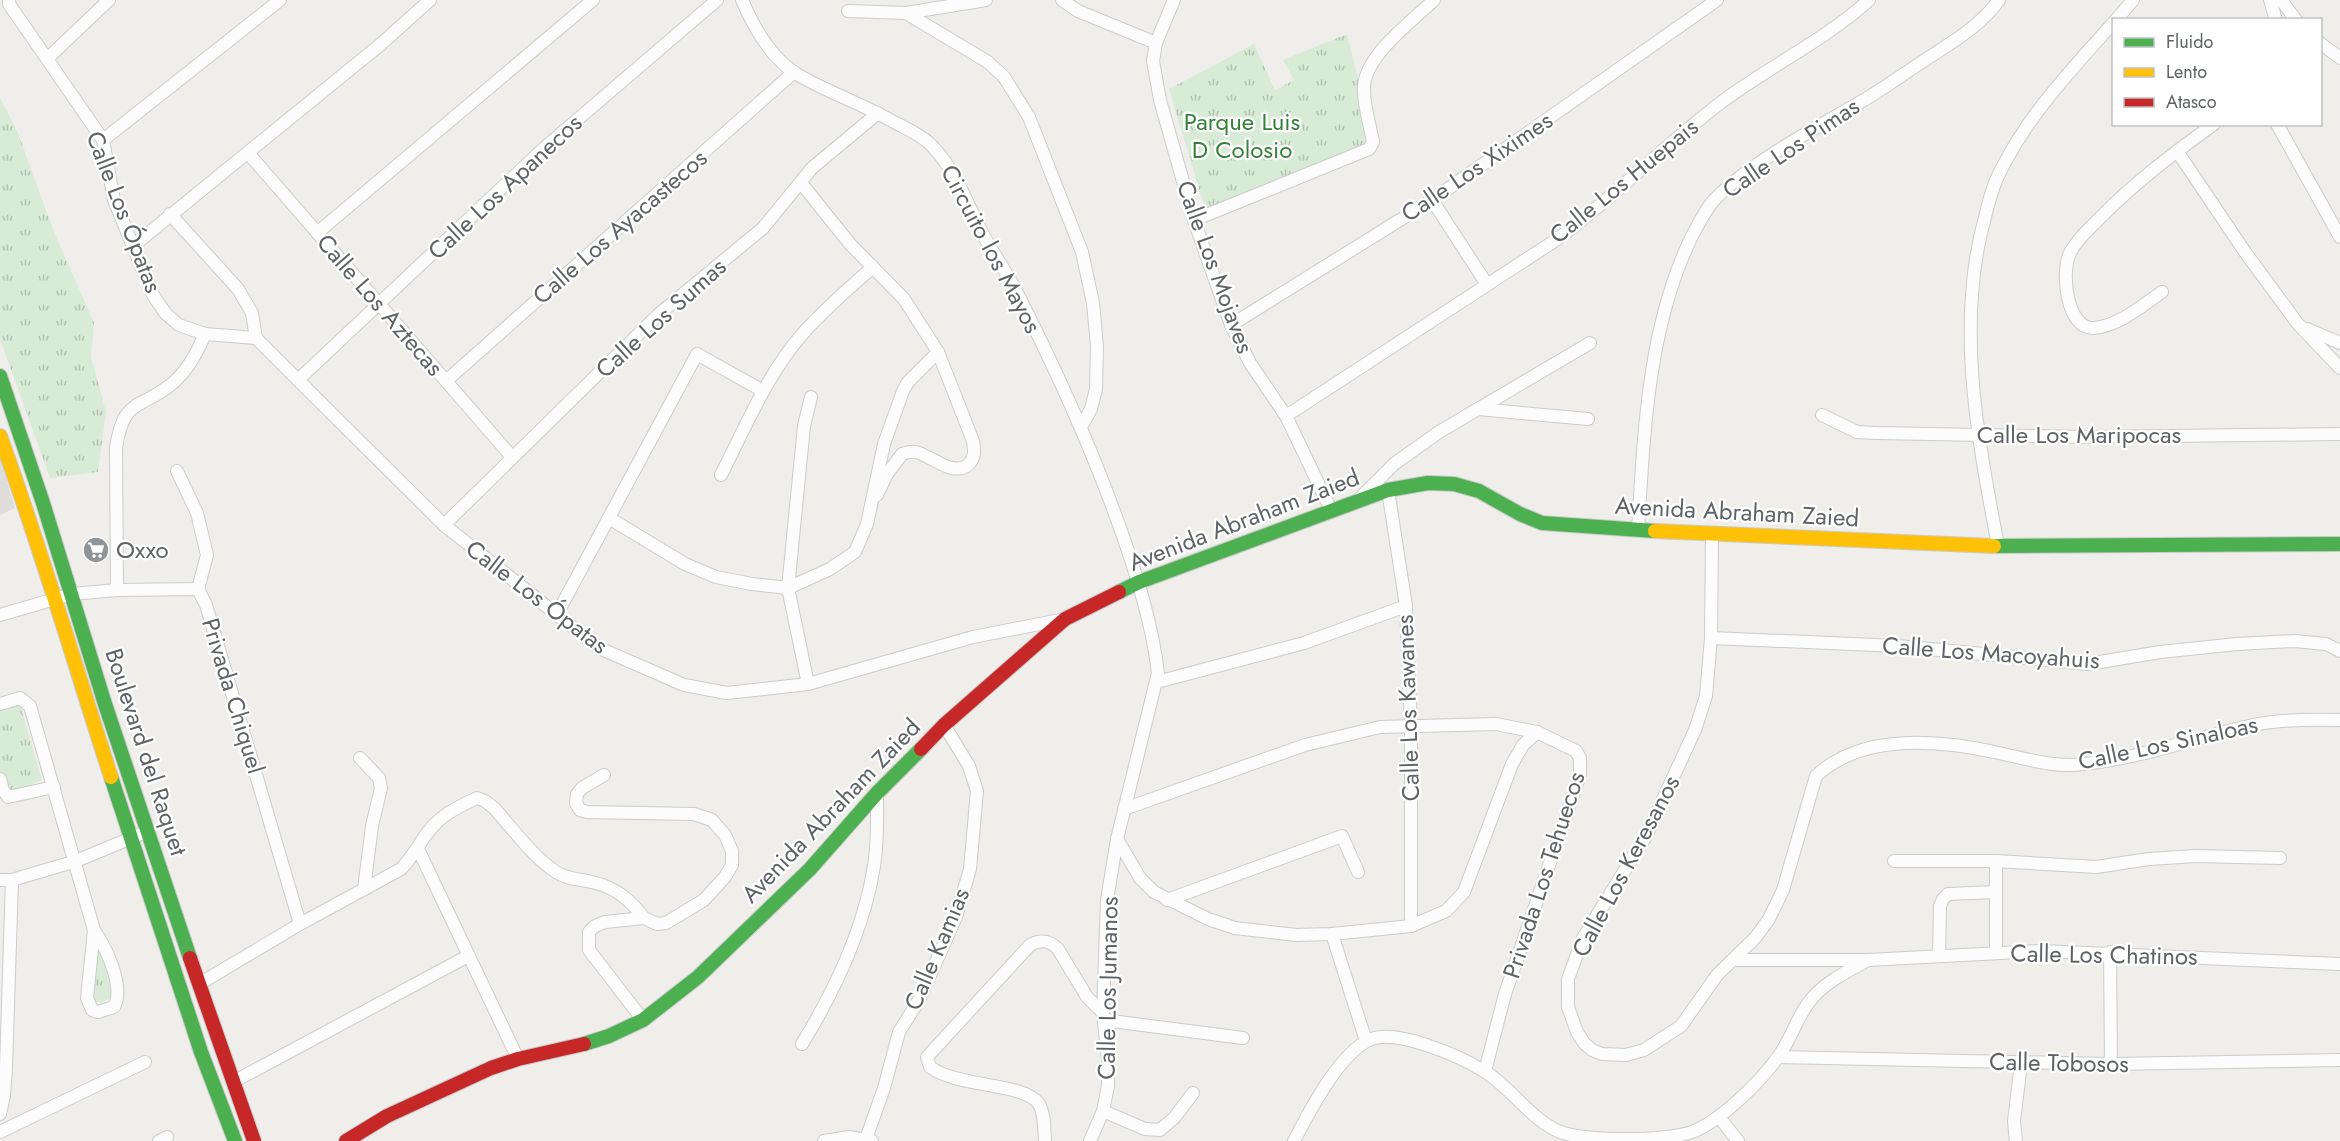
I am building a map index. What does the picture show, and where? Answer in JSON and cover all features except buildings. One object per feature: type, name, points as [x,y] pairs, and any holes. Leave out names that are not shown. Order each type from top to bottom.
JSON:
[{"type":"street","name":"Calle Los Ópatas","points":[[9,0],[9,4],[103,140],[114,200],[153,295],[166,314],[179,325],[205,334],[256,338]]},
{"type":"street","points":[[48,58],[109,0]]},
{"type":"street","points":[[103,140],[280,0]]},
{"type":"street","points":[[133,246],[381,44],[430,0]]},
{"type":"street","points":[[317,233],[592,0]]},
{"type":"street","name":"Calle Los Apanecos","points":[[298,380],[543,149],[717,0]]},
{"type":"street","name":"Circuito los Mayos","points":[[742,0],[759,33],[774,53],[794,72],[878,113],[927,141],[948,166],[985,238],[1014,287],[1080,427],[1108,495],[1139,582]]},
{"type":"street","points":[[848,11],[906,13],[986,0]]},
{"type":"street","points":[[1062,0],[1078,11],[1156,43],[1174,0]]},
{"type":"street","points":[[1194,220],[1369,149],[1372,142],[1364,87],[1366,75],[1384,48],[1434,0]]},
{"type":"street","name":"Calle Los Xiximes","points":[[1231,325],[1432,200],[1717,0]]},
{"type":"street","name":"Calle Los Huepais","points":[[1286,416],[1558,238],[1593,213],[1678,136],[1706,114],[1771,67],[1812,43],[1869,0]]},
{"type":"street","name":"Calle Los Pimas","points":[[1638,530],[1644,436],[1650,385],[1661,328],[1684,252],[1700,220],[1715,198],[1741,178],[1784,148],[1886,87],[1953,42],[1976,25],[1999,0]]},
{"type":"street","points":[[2118,18],[2133,0]]},
{"type":"street","points":[[2270,0],[2275,18]]},
{"type":"street","points":[[2281,0],[2294,18]]},
{"type":"street","points":[[906,13],[988,62],[1004,76],[1029,117],[1082,252],[1093,303],[1097,346],[1096,389],[1091,408],[1080,427]]},
{"type":"street","points":[[1998,546],[1978,436],[1971,329],[1972,287],[1978,242],[1999,172],[2029,122],[2112,25]]},
{"type":"street","name":"Calle Los Mojaves","points":[[1156,43],[1153,61],[1160,100],[1194,220],[1231,325],[1250,363],[1286,416],[1331,510]]},
{"type":"street","points":[[2322,44],[2340,58]]},
{"type":"street","name":"Calle Los Ayacastecos","points":[[446,381],[794,72]]},
{"type":"street","name":"Calle Los Sumas","points":[[444,525],[659,314],[751,240],[775,216],[812,168],[878,113]]},
{"type":"street","points":[[2162,292],[2107,325],[2089,327],[2077,319],[2067,294],[2064,275],[2069,254],[2079,239],[2123,194],[2211,126]]},
{"type":"street","points":[[2278,126],[2340,237]]},
{"type":"street","points":[[2177,151],[2245,252],[2298,324],[2340,368]]},
{"type":"street","name":"Calle Los Aztecas","points":[[248,153],[512,457]]},
{"type":"street","points":[[609,518],[685,564],[716,577],[788,588],[830,569],[855,552],[887,474],[902,454],[914,451],[955,469],[968,465],[973,459],[975,451],[969,427],[938,351],[904,298],[837,229],[801,183]]},
{"type":"street","points":[[1432,200],[1486,284]]},
{"type":"street","name":"Calle Los Ópatas","points":[[170,214],[238,289],[252,313],[256,338],[444,525],[600,648],[684,685],[727,693],[808,684],[973,637],[1065,619]]},
{"type":"street","points":[[722,475],[764,391],[804,332],[873,267]]},
{"type":"street","points":[[2298,324],[2340,343]]},
{"type":"street","points":[[117,590],[116,448],[119,425],[127,411],[164,390],[176,380],[188,366],[205,334]]},
{"type":"street","points":[[1356,501],[1394,464],[1439,432],[1590,343]]},
{"type":"street","points":[[871,510],[884,444],[903,391],[908,382],[938,351]]},
{"type":"street","points":[[557,614],[697,354],[764,391]]},
{"type":"street","name":"Boulevard del Raquet","points":[[0,376],[44,503],[105,704],[254,1141]]},
{"type":"street","points":[[808,684],[788,588],[804,426],[811,397]]},
{"type":"street","points":[[1478,410],[1588,419]]},
{"type":"street","name":"Calle Los Maripocas","points":[[1822,414],[1857,432],[2086,437],[2340,434]]},
{"type":"street","name":"Boulevard del Raquet","points":[[0,436],[27,510],[53,598],[201,1052],[235,1141]]},
{"type":"street","name":"Privada Chiquel","points":[[177,471],[197,513],[207,555],[198,589],[206,605],[300,924]]},
{"type":"street","name":"Avenida Abraham Zaied","points":[[346,1141],[387,1116],[491,1068],[518,1059],[581,1045],[609,1036],[643,1020],[698,977],[742,936],[810,869],[877,793],[944,725],[1065,619],[1139,582],[1388,490],[1442,481],[1476,490],[1534,522],[1712,535],[1998,546],[2340,544]]},
{"type":"street","name":"Calle Los Kawanes","points":[[1388,490],[1406,606],[1411,724],[1411,926]]},
{"type":"street","points":[[27,510],[44,503]]},
{"type":"street","name":"Calle Los Keresanos","points":[[1660,1040],[1638,1053],[1626,1055],[1614,1056],[1592,1050],[1576,1032],[1568,1007],[1569,979],[1583,938],[1646,836],[1695,730],[1706,696],[1711,638],[1712,535]]},
{"type":"street","name":"Calle Los Jumanos","points":[[1139,582],[1158,673],[1117,838],[1107,900],[1104,1016],[1108,1086],[1103,1111],[1145,1129],[1160,1130],[1174,1118],[1193,1093]]},
{"type":"street","points":[[0,615],[72,594],[117,590],[198,589]]},
{"type":"street","points":[[1157,682],[1304,643],[1406,606]]},
{"type":"street","name":"Calle Los Macoyahuis","points":[[1711,638],[1898,646],[2088,664],[2104,663],[2130,656],[2294,640],[2326,644],[2340,651]]},
{"type":"street","points":[[0,704],[20,698],[28,702],[76,861],[94,930],[109,958],[118,991],[114,1007],[98,1012],[92,1010],[87,998],[94,930]]},
{"type":"street","name":"Calle Los Sinaloas","points":[[1660,1040],[1681,1026],[1718,975],[1769,919],[1783,890],[1816,776],[1828,764],[1845,755],[1869,748],[1911,743],[1962,746],[2036,762],[2082,765],[2250,725],[2279,721],[2340,720]]},
{"type":"street","name":"Privada Los Tehuecos","points":[[1124,809],[1305,745],[1380,727],[1411,724],[1496,724],[1537,732],[1576,751],[1580,758],[1580,775],[1505,994],[1485,1071]]},
{"type":"street","name":"Calle Kamias","points":[[869,1140],[899,1032],[919,1000],[956,917],[970,869],[977,791],[969,766],[944,725]]},
{"type":"street","points":[[1117,838],[1140,878],[1154,892],[1167,900],[1235,928],[1296,935],[1332,934],[1411,926],[1446,911],[1464,892],[1512,764],[1523,746],[1537,732]]},
{"type":"street","points":[[360,758],[379,778],[381,788],[372,826],[364,889]]},
{"type":"street","points":[[199,984],[401,868],[418,849],[435,823],[457,807],[477,798],[494,808],[558,874],[596,883],[618,892],[644,918],[657,924],[666,923],[704,900],[725,877],[732,865],[732,851],[725,835],[712,820],[694,814],[633,814],[580,810],[576,803],[577,794],[582,788],[604,775]]},
{"type":"street","points":[[0,779],[8,797],[54,787]]},
{"type":"street","points":[[802,1044],[817,1020],[852,946],[867,899],[874,867],[878,831],[877,793]]},
{"type":"street","points":[[0,1114],[6,1066],[6,880],[76,861],[148,831]]},
{"type":"street","points":[[1167,900],[1342,836],[1358,872]]},
{"type":"street","points":[[418,849],[518,1059]]},
{"type":"street","points":[[1894,861],[1996,861],[2096,867],[2149,859],[2196,856],[2280,858]]},
{"type":"street","points":[[1996,861],[1996,952]]},
{"type":"street","points":[[1939,956],[1942,899],[1948,894],[1996,892]]},
{"type":"street","points":[[643,1020],[592,956],[588,950],[587,940],[589,932],[605,922],[644,918]]},
{"type":"street","points":[[1293,1141],[1340,1065],[1366,1041],[1332,934]]},
{"type":"street","points":[[1045,1141],[1039,1104],[1031,1098],[1011,1090],[950,1078],[930,1067],[927,1057],[1030,945],[1037,941],[1052,944],[1058,950],[1087,997],[1104,1016],[1243,1038]]},
{"type":"street","name":"Calle Los Chatinos","points":[[1734,960],[1868,960],[2041,951],[2110,952],[2340,964]]},
{"type":"street","points":[[2110,952],[2111,1064]]},
{"type":"street","points":[[233,1082],[468,956]]},
{"type":"street","name":"Calle Los Chatinos","points":[[1366,1041],[1377,1037],[1392,1037],[1424,1045],[1485,1071],[1544,1122],[1562,1133],[1596,1140],[1663,1138],[1688,1134],[1719,1117],[1778,1057],[1810,1000],[1831,981],[1868,960]]},
{"type":"street","name":"Calle Tobosos","points":[[1778,1057],[2020,1064],[2340,1060]]},
{"type":"street","points":[[0,1132],[145,1062]]},
{"type":"street","points":[[2016,1141],[2014,1121],[2020,1064]]},
{"type":"street","points":[[1090,1141],[1103,1111]]},
{"type":"street","points":[[1719,1117],[1738,1141]]},
{"type":"street","points":[[824,1141],[832,1138],[869,1140]]},
{"type":"shaded area","points":[[0,457],[15,508],[0,515]]},
{"type":"green space","name":"Parque Luis D Colosio","points":[[1347,34],[1361,90],[1366,145],[1206,212],[1169,89],[1254,44],[1275,90],[1294,80],[1283,60]]},
{"type":"green space","points":[[0,98],[18,133],[52,227],[94,323],[91,357],[106,412],[98,472],[50,478],[0,339]]},
{"type":"green space","points":[[20,705],[42,780],[15,792],[2,783],[0,710]]},
{"type":"green space","points":[[94,947],[102,947],[112,997],[100,1003],[92,1000]]},
{"type":"traffic: fast","points":[[0,376],[43,503],[105,704],[190,958]]},
{"type":"traffic: fast","points":[[1119,592],[1139,582],[1388,490],[1428,483],[1454,484],[1479,491],[1520,514],[1542,523],[1655,531]]},
{"type":"traffic: fast","points":[[1994,546],[2340,544]]},
{"type":"traffic: fast","points":[[584,1044],[609,1036],[643,1020],[698,977],[810,869],[877,793],[921,749]]},
{"type":"traffic: fast","points":[[111,777],[201,1052],[235,1141]]},
{"type":"traffic: slow","points":[[0,436],[111,777]]},
{"type":"traffic: slow","points":[[1655,531],[1994,546]]},
{"type":"traffic: jam","points":[[921,749],[944,725],[1065,619],[1119,592]]},
{"type":"traffic: jam","points":[[190,958],[254,1141]]},
{"type":"traffic: jam","points":[[346,1141],[387,1116],[491,1068],[518,1059],[584,1044]]},
{"type":"place","name":"Oxxo","points":[[96,550]]}]
